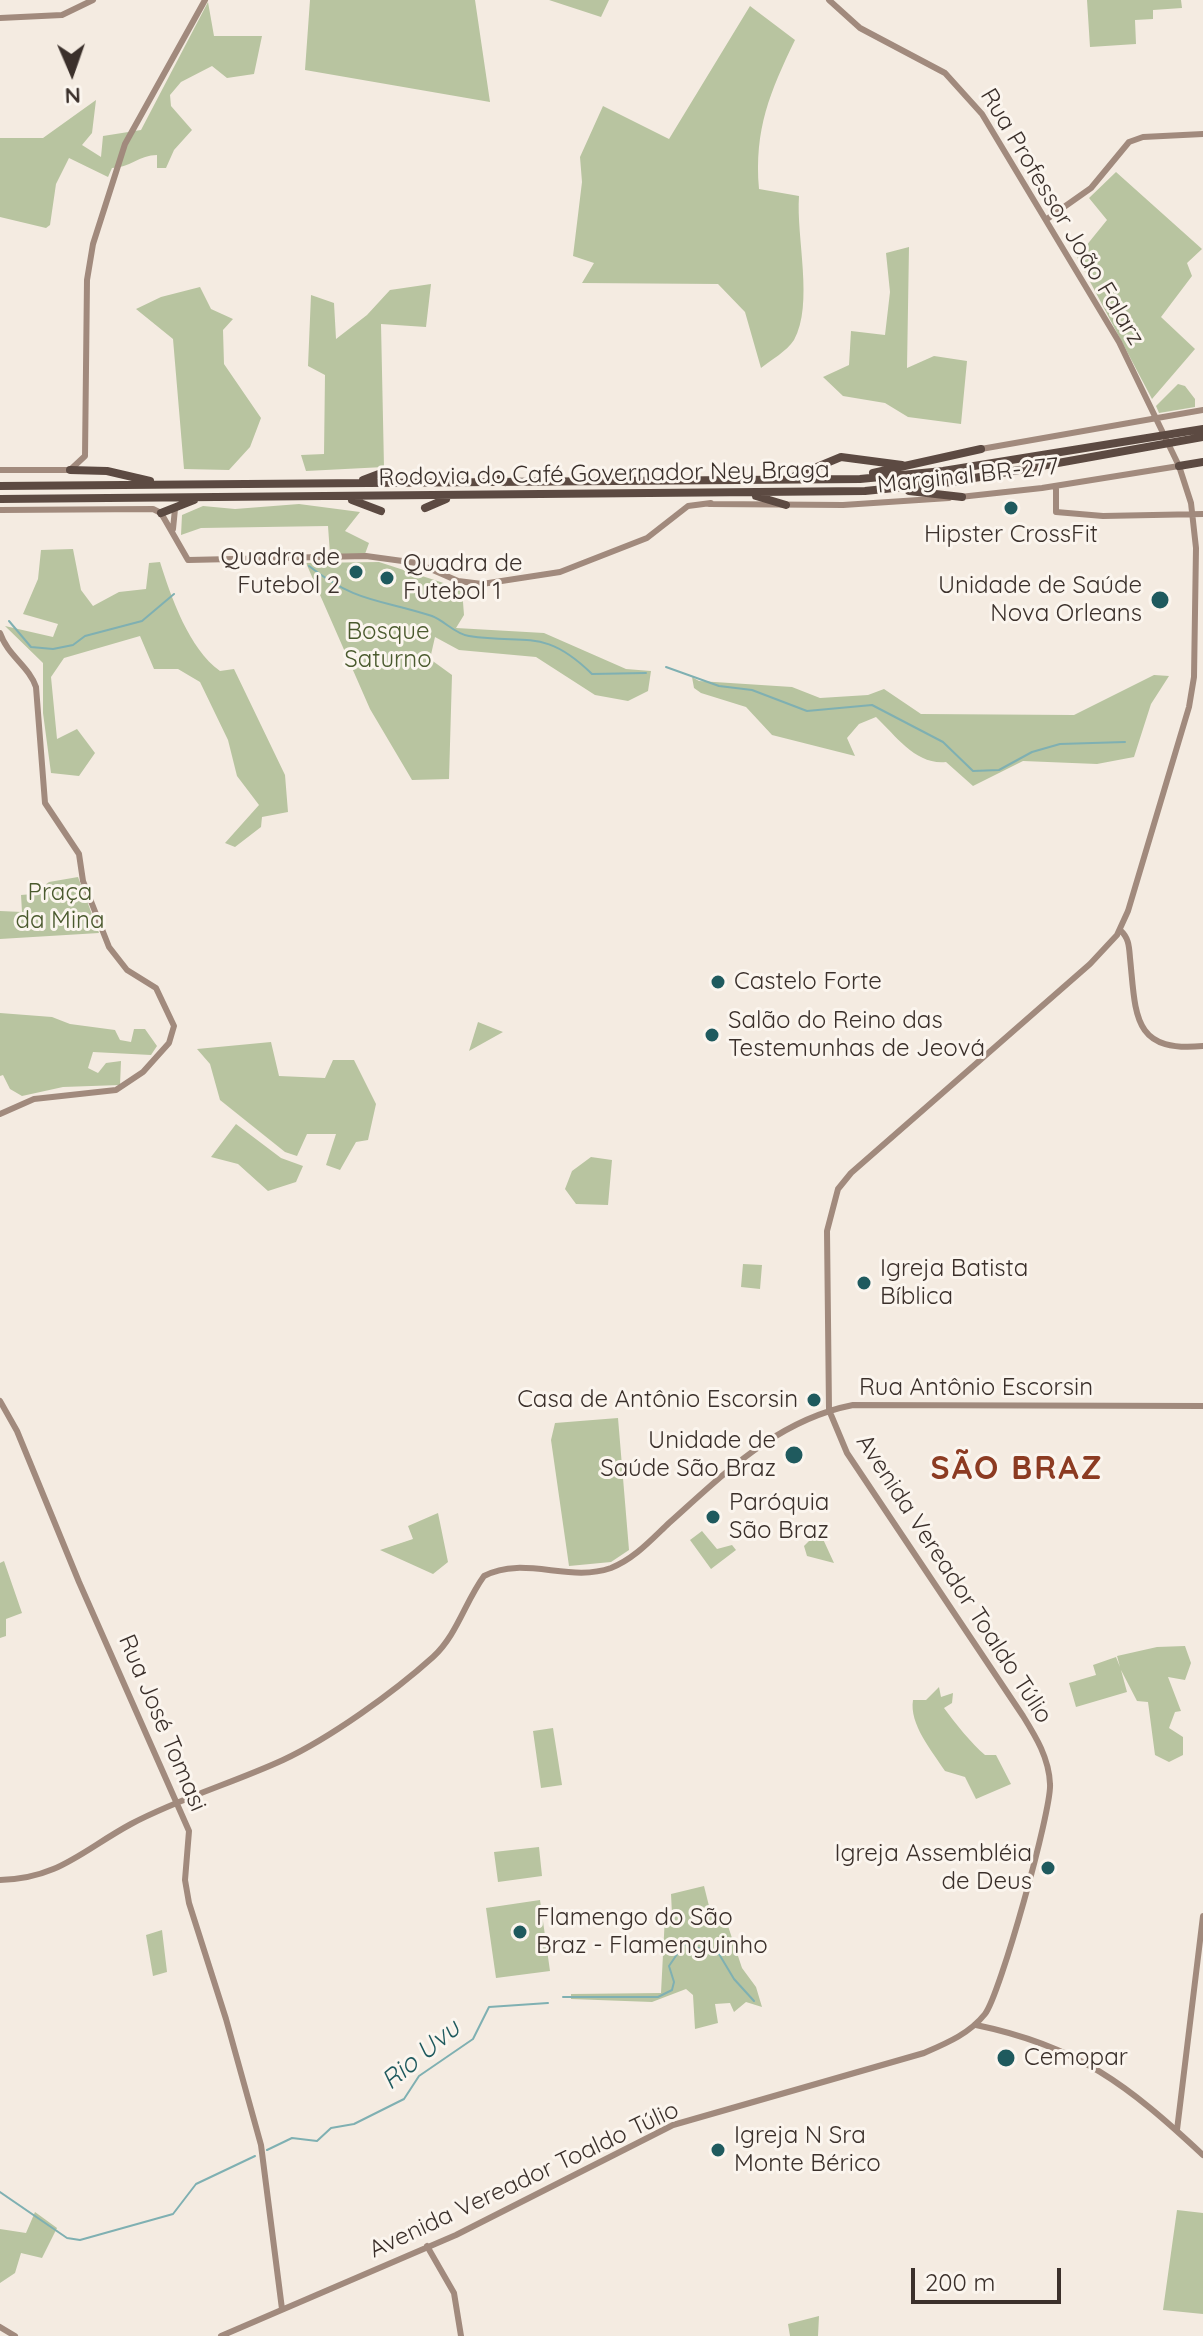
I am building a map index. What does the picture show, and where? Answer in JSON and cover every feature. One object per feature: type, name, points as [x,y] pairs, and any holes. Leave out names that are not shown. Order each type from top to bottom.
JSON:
[{"type":"highway","name":"Rodovia do Café Governador Ney Braga","points":[[0,486],[808,480],[943,471],[1203,429]]},
{"type":"highway","name":"Rodovia do Café Governador Ney Braga","points":[[0,499],[484,496],[892,489],[952,482],[1203,437]]},
{"type":"highway","points":[[808,480],[910,467],[981,449]]},
{"type":"highway","points":[[784,480],[841,457],[910,467]]},
{"type":"highway","points":[[1177,463],[1203,462]]},
{"type":"highway","points":[[70,470],[98,471],[167,485]]},
{"type":"highway","points":[[355,483],[384,472]]},
{"type":"highway","points":[[488,473],[506,482]]},
{"type":"highway","points":[[892,489],[962,497]]},
{"type":"highway","points":[[748,493],[786,505]]},
{"type":"highway","points":[[425,508],[438,501],[484,496]]},
{"type":"highway","points":[[327,497],[358,502],[381,511]]},
{"type":"highway","points":[[161,513],[201,498]]},
{"type":"street","points":[[0,18],[62,15],[93,0]]},
{"type":"street","points":[[98,471],[85,456],[87,280],[93,244],[125,144],[205,0]]},
{"type":"street","name":"Rua Professor João Falarz","points":[[829,0],[855,25],[939,69],[961,87],[991,128],[1119,342],[1177,463]]},
{"type":"street","points":[[1047,219],[1091,188],[1129,142],[1143,137],[1203,134]]},
{"type":"street","name":"Marginal BR-277","points":[[981,449],[1156,422],[1203,410]]},
{"type":"street","points":[[0,470],[70,470],[85,456]]},
{"type":"street","name":"Marginal BR-277","points":[[173,533],[188,560],[366,556],[417,563],[458,581],[482,584],[560,572],[645,540],[688,506],[746,501],[786,505],[884,503],[962,497],[1056,486],[1177,463]]},
{"type":"street","name":"Avenida Vereador Toaldo Túlio","points":[[221,2336],[456,2235],[673,2125],[924,2053],[956,2039],[976,2025],[997,1993],[1050,1795],[1047,1763],[1023,1716],[847,1453],[829,1410],[827,1231],[838,1189],[863,1161],[1080,972],[1118,932],[1135,893],[1191,696],[1196,554],[1194,514],[1177,463]]},
{"type":"street","points":[[1056,486],[1056,512],[1103,516],[1203,514]]},
{"type":"street","points":[[0,510],[153,509],[161,513],[173,533]]},
{"type":"street","points":[[173,533],[175,509]]},
{"type":"street","points":[[0,633],[8,652],[28,672],[36,687],[45,803],[79,854],[83,881],[109,947],[127,970],[156,988],[166,1001],[174,1026],[169,1043],[130,1083],[116,1090],[34,1099],[0,1114]]},
{"type":"street","points":[[1118,932],[1128,938],[1138,1018],[1146,1034],[1168,1047],[1203,1046]]},
{"type":"street","name":"Rua José Tomasi","points":[[0,1401],[17,1431],[189,1831],[185,1880],[189,1903],[226,2019],[264,2159],[282,2309]]},
{"type":"street","name":"Rua Antônio Escorsin","points":[[0,1880],[33,1877],[57,1870],[131,1824],[284,1760],[339,1727],[412,1674],[450,1638],[484,1576],[513,1566],[568,1572],[601,1571],[629,1559],[754,1450],[787,1428],[829,1410],[873,1405],[1203,1406]]},
{"type":"street","points":[[1177,2130],[1203,1916]]},
{"type":"street","points":[[976,2025],[1030,2037],[1074,2056],[1139,2097],[1203,2155]]},
{"type":"street","points":[[427,2246],[454,2293],[461,2336]]},
{"type":"street","points":[[0,2327],[15,2336]]},
{"type":"green space","points":[[310,0],[475,0],[490,102],[305,70]]},
{"type":"green space","points":[[549,0],[609,0],[601,17]]},
{"type":"green space","points":[[1087,0],[1181,0],[1182,8],[1153,10],[1153,19],[1135,20],[1136,44],[1090,47]]},
{"type":"green space","points":[[208,2],[214,36],[262,36],[254,74],[227,78],[212,66],[181,82],[170,95],[171,106],[192,130],[174,150],[166,168],[157,168],[157,155],[112,168],[108,177],[69,158],[56,184],[50,225],[46,228],[0,217],[0,138],[43,138],[96,100],[92,133],[82,145],[101,157],[103,136],[141,130]]},
{"type":"green space","points":[[750,6],[795,40],[766,112],[758,168],[759,189],[799,196],[804,290],[800,325],[794,340],[761,368],[745,312],[718,284],[582,283],[594,263],[573,256],[582,182],[580,157],[603,106],[669,139]]},
{"type":"green space","points":[[1116,172],[1202,249],[1187,263],[1192,276],[1161,317],[1195,349],[1152,399],[1077,257],[1107,220],[1089,198]]},
{"type":"green space","points":[[909,247],[907,368],[934,356],[967,361],[961,424],[908,417],[885,403],[843,396],[823,377],[849,365],[851,331],[885,335],[890,292],[886,253]]},
{"type":"green space","points":[[431,284],[426,327],[381,324],[384,467],[306,471],[301,455],[324,454],[325,375],[308,366],[311,295],[334,303],[336,339],[367,315],[390,290]]},
{"type":"green space","points":[[200,287],[211,309],[233,319],[223,330],[224,364],[261,418],[250,447],[229,470],[184,469],[173,339],[136,309],[161,297]]},
{"type":"green space","points":[[1178,384],[1185,386],[1195,399],[1195,407],[1159,413],[1156,406]]},
{"type":"green space","points":[[299,504],[360,512],[345,531],[369,543],[365,554],[330,554],[328,526],[201,528],[181,535],[182,515],[203,506],[235,509]]},
{"type":"green space","points":[[73,549],[81,590],[93,606],[119,592],[146,589],[149,563],[160,562],[176,606],[199,650],[220,671],[234,669],[285,775],[288,812],[262,817],[261,827],[235,847],[225,843],[259,805],[237,776],[228,740],[200,682],[178,669],[154,669],[140,636],[64,658],[51,677],[57,739],[77,729],[95,753],[79,776],[51,773],[43,713],[43,663],[5,626],[53,637],[58,624],[23,614],[38,579],[41,550]]},
{"type":"green space","name":"Bosque Saturno","points":[[379,562],[462,589],[464,615],[456,628],[544,633],[626,669],[651,671],[648,691],[628,701],[595,695],[536,657],[459,650],[435,637],[430,659],[452,675],[449,779],[412,780],[370,709],[306,563]]},
{"type":"green space","points":[[1154,675],[1169,676],[1151,704],[1134,757],[1097,764],[1023,761],[973,786],[946,762],[935,762],[916,754],[876,717],[859,724],[847,738],[855,756],[772,735],[746,707],[694,688],[692,677],[699,681],[792,687],[820,698],[868,695],[884,689],[921,714],[1074,715]]},
{"type":"green space","name":"Praça da Mina","points":[[78,877],[99,933],[0,939],[0,911],[22,912],[21,895],[33,894],[49,882]]},
{"type":"green space","points":[[0,1013],[52,1017],[70,1024],[115,1030],[120,1040],[131,1042],[134,1029],[145,1029],[157,1046],[151,1055],[93,1052],[88,1068],[98,1073],[106,1063],[121,1061],[120,1085],[63,1087],[22,1096],[10,1089],[3,1075],[0,1076]]},
{"type":"green space","points":[[478,1022],[503,1032],[469,1051]]},
{"type":"green space","points":[[271,1042],[279,1076],[325,1078],[333,1060],[354,1060],[376,1104],[368,1140],[356,1142],[340,1170],[326,1165],[336,1134],[307,1134],[297,1156],[285,1152],[220,1100],[210,1064],[197,1049]]},
{"type":"green space","points":[[236,1124],[281,1158],[303,1166],[296,1182],[268,1191],[238,1164],[211,1157]]},
{"type":"green space","points":[[591,1157],[612,1160],[608,1205],[576,1204],[565,1189],[572,1171]]},
{"type":"green space","points":[[743,1264],[762,1265],[760,1289],[741,1287]]},
{"type":"green space","points":[[618,1418],[629,1550],[611,1562],[569,1566],[551,1440],[555,1423]]},
{"type":"green space","points":[[438,1513],[448,1562],[433,1574],[380,1550],[413,1539],[408,1526]]},
{"type":"green space","points":[[702,1531],[717,1549],[732,1545],[736,1550],[711,1569],[690,1540]]},
{"type":"green space","points":[[812,1538],[823,1539],[834,1563],[807,1556],[804,1546]]},
{"type":"green space","points":[[4,1561],[22,1613],[6,1619],[6,1636],[0,1638],[0,1563]]},
{"type":"green space","points":[[1185,1646],[1191,1663],[1185,1680],[1168,1677],[1181,1711],[1175,1712],[1169,1728],[1183,1737],[1183,1755],[1169,1762],[1155,1755],[1148,1702],[1137,1701],[1121,1670],[1127,1692],[1076,1707],[1069,1683],[1096,1675],[1093,1665],[1116,1657],[1120,1667],[1117,1656],[1157,1647]]},
{"type":"green space","points":[[939,1687],[941,1697],[953,1693],[952,1703],[944,1708],[985,1755],[996,1755],[1011,1784],[976,1799],[965,1777],[945,1771],[923,1737],[913,1709],[913,1700],[926,1700]]},
{"type":"green space","points":[[553,1728],[562,1785],[541,1788],[533,1731]]},
{"type":"green space","points":[[539,1847],[542,1876],[498,1882],[494,1852]]},
{"type":"green space","points":[[704,1886],[713,1922],[727,1923],[742,1968],[756,1987],[762,2007],[746,2002],[734,2012],[730,2003],[715,2004],[718,2023],[695,2029],[693,1995],[686,1989],[652,2002],[571,1999],[571,1994],[661,1993],[665,1916],[672,1914],[671,1894]]},
{"type":"green space","points":[[540,1900],[550,1971],[496,1978],[486,1908]]},
{"type":"green space","points":[[162,1930],[167,1972],[153,1976],[146,1935]]},
{"type":"green space","points":[[1177,2210],[1203,2213],[1203,2314],[1163,2310]]},
{"type":"green space","points":[[35,2212],[57,2228],[42,2258],[21,2253],[15,2273],[0,2283],[0,2229],[26,2233]]},
{"type":"green space","points":[[819,2316],[818,2336],[790,2336],[788,2324]]},
{"type":"waterway","points":[[309,566],[355,594],[432,616],[464,635],[547,644],[575,659],[592,674],[646,673]]},
{"type":"waterway","points":[[9,621],[31,647],[53,649],[73,645],[85,636],[142,621],[174,594]]},
{"type":"waterway","points":[[666,667],[719,686],[752,690],[807,711],[872,705],[943,742],[973,771],[999,770],[1032,752],[1060,744],[1125,742]]},
{"type":"waterway","name":"Rio Uvu","points":[[563,1997],[658,1997],[672,1990],[674,1982],[669,1966],[684,1944],[719,1954],[734,1979],[754,2001]]},
{"type":"waterway","name":"Rio Uvu","points":[[267,2150],[292,2138],[317,2141],[331,2128],[354,2124],[404,2099],[419,2076],[473,2039],[489,2007],[548,2003]]},
{"type":"waterway","name":"Rio Uvu","points":[[0,2192],[67,2238],[80,2240],[173,2214],[196,2184],[255,2156]]},
{"type":"place","name":"Hipster CrossFit","points":[[1011,508]]},
{"type":"place","name":"Quadra de Futebol 2","points":[[356,572]]},
{"type":"place","name":"Quadra de Futebol 1","points":[[387,578]]},
{"type":"place","name":"Unidade de Saúde Nova Orleans","points":[[1160,600]]},
{"type":"place","name":"Castelo Forte","points":[[718,982]]},
{"type":"place","name":"Salão do Reino das Testemunhas de Jeová","points":[[712,1035]]},
{"type":"place","name":"Igreja Batista Bíblica","points":[[864,1283]]},
{"type":"place","name":"Casa de Antônio Escorsin","points":[[814,1400]]},
{"type":"place","name":"Unidade de Saúde São Braz","points":[[794,1455]]},
{"type":"place","name":"Paróquia São Braz","points":[[713,1517]]},
{"type":"place","name":"Igreja Assembléia de Deus","points":[[1048,1868]]},
{"type":"place","name":"Flamengo do São Braz - Flamenguinho","points":[[520,1932]]},
{"type":"place","name":"Cemopar","points":[[1006,2058]]},
{"type":"place","name":"Igreja N Sra Monte Bérico","points":[[718,2150]]},
{"type":"district","name":"SÃO BRAZ","points":[[1017,1469]]}]
